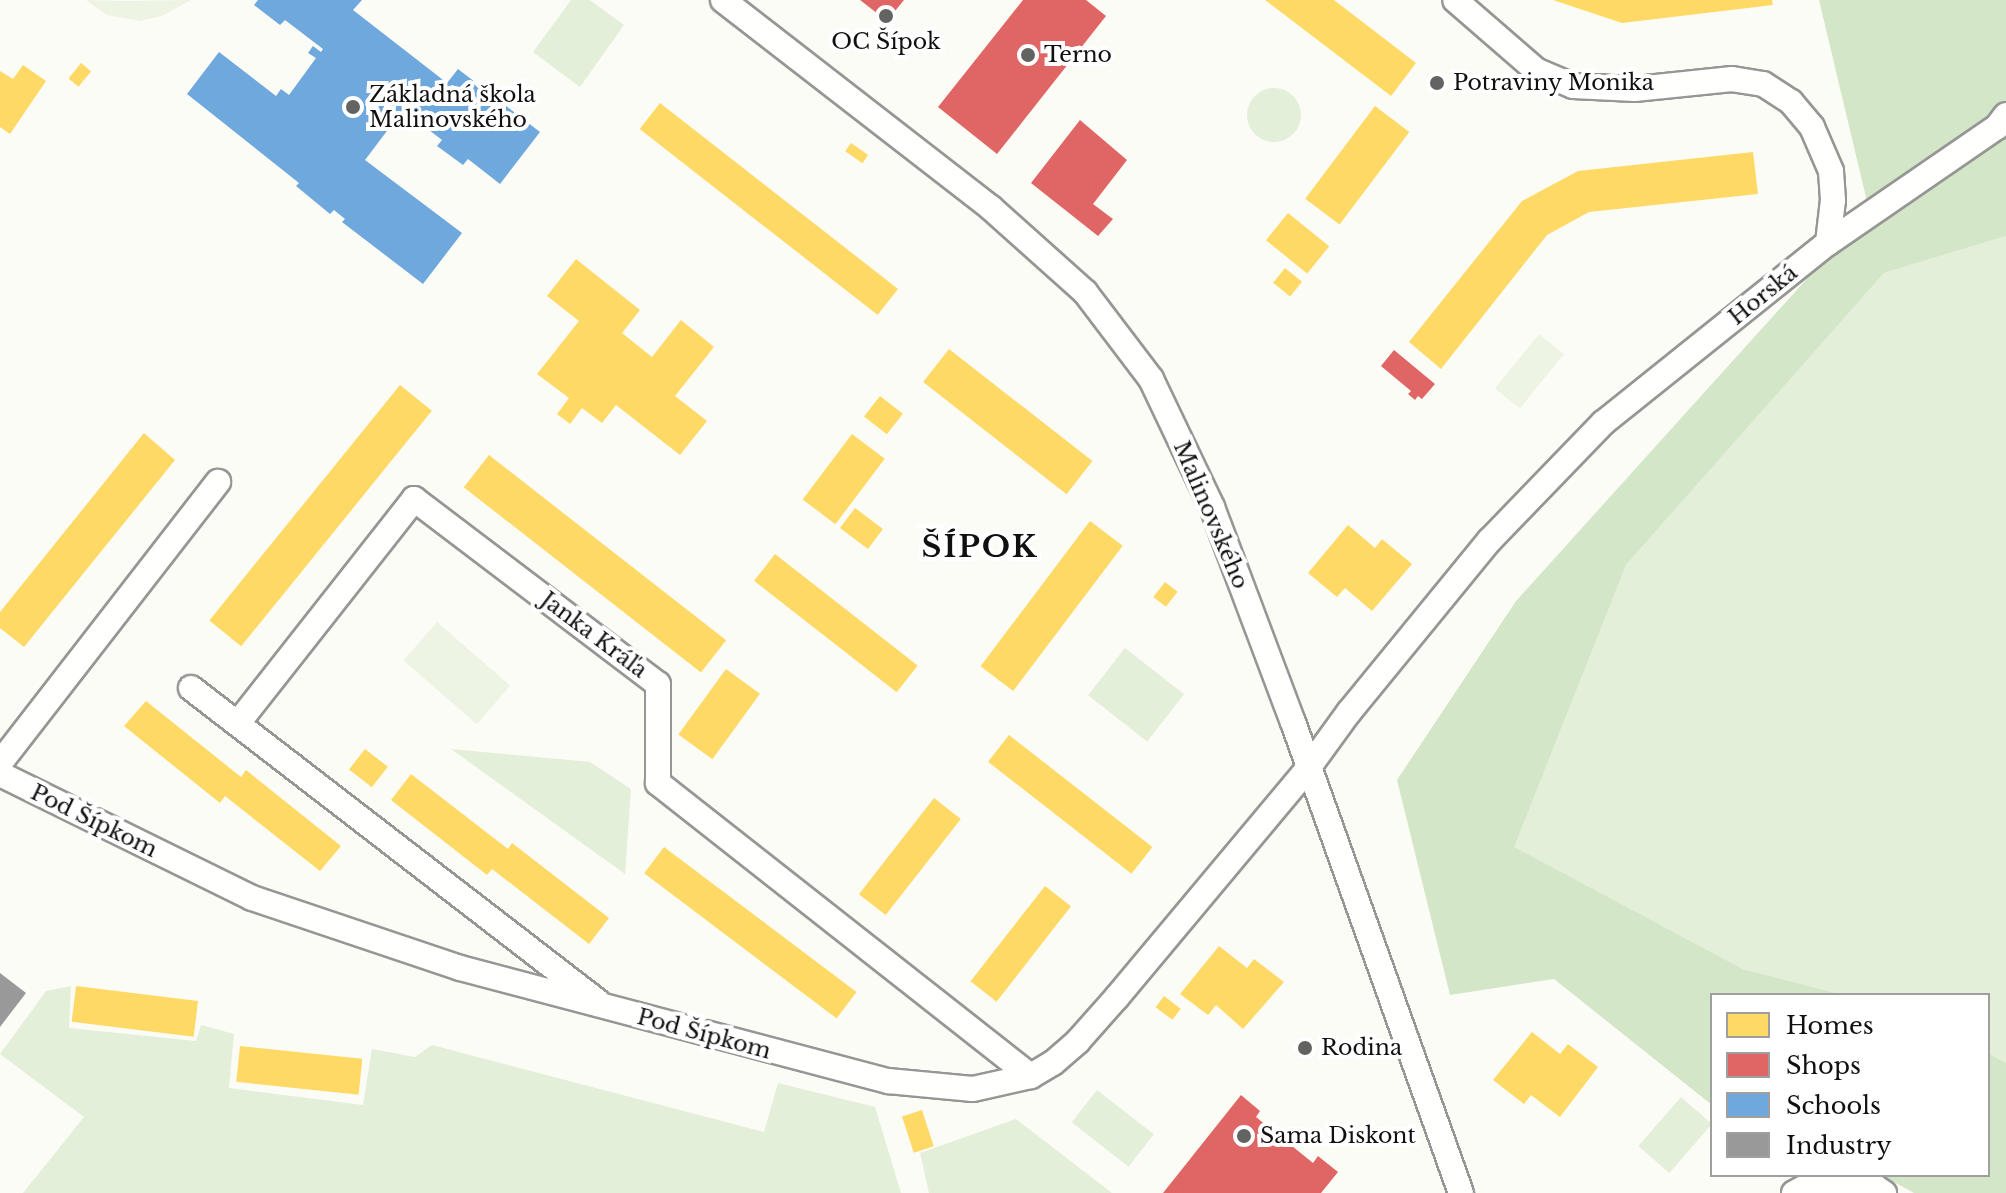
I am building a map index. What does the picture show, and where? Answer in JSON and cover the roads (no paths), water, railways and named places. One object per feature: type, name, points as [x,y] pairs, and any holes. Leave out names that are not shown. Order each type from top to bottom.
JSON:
[{"type":"street","name":"Malinovského","points":[[723,0],[991,208],[1085,292],[1151,379],[1212,507],[1293,722],[1461,1193]]},
{"type":"street","points":[[1455,0],[1537,71],[1573,86],[1635,89],[1732,79],[1763,84],[1791,102],[1812,127],[1831,171],[1833,200],[1828,243]]},
{"type":"street","name":"Horská","points":[[1309,767],[1490,540],[1603,423],[1828,243],[1997,127],[2006,115]]},
{"type":"street","points":[[0,763],[218,482]]},
{"type":"street","name":"Janka Kráľa","points":[[238,723],[414,499],[658,684],[658,783],[1031,1076]]},
{"type":"street","points":[[191,688],[605,1008]]},
{"type":"street","points":[[1293,722],[1339,726]]},
{"type":"street","name":"Pod Šípkom","points":[[0,774],[252,898],[460,968],[888,1081],[973,1089],[1031,1076],[1053,1063],[1078,1041],[1309,767]]},
{"type":"street","points":[[1794,1193],[1813,1183],[1875,1187],[1884,1193]]},
{"type":"place","name":"OC Šípok","points":[[886,16]]},
{"type":"place","name":"Terno","points":[[1028,55]]},
{"type":"place","name":"Potraviny Monika","points":[[1437,83]]},
{"type":"place","name":"Základná škola Malinovského","points":[[353,107]]},
{"type":"place","name":"Rodina","points":[[1305,1048]]},
{"type":"place","name":"Sama Diskont","points":[[1244,1136]]},
{"type":"district","name":"ŠÍPOK","points":[[980,547]]}]
